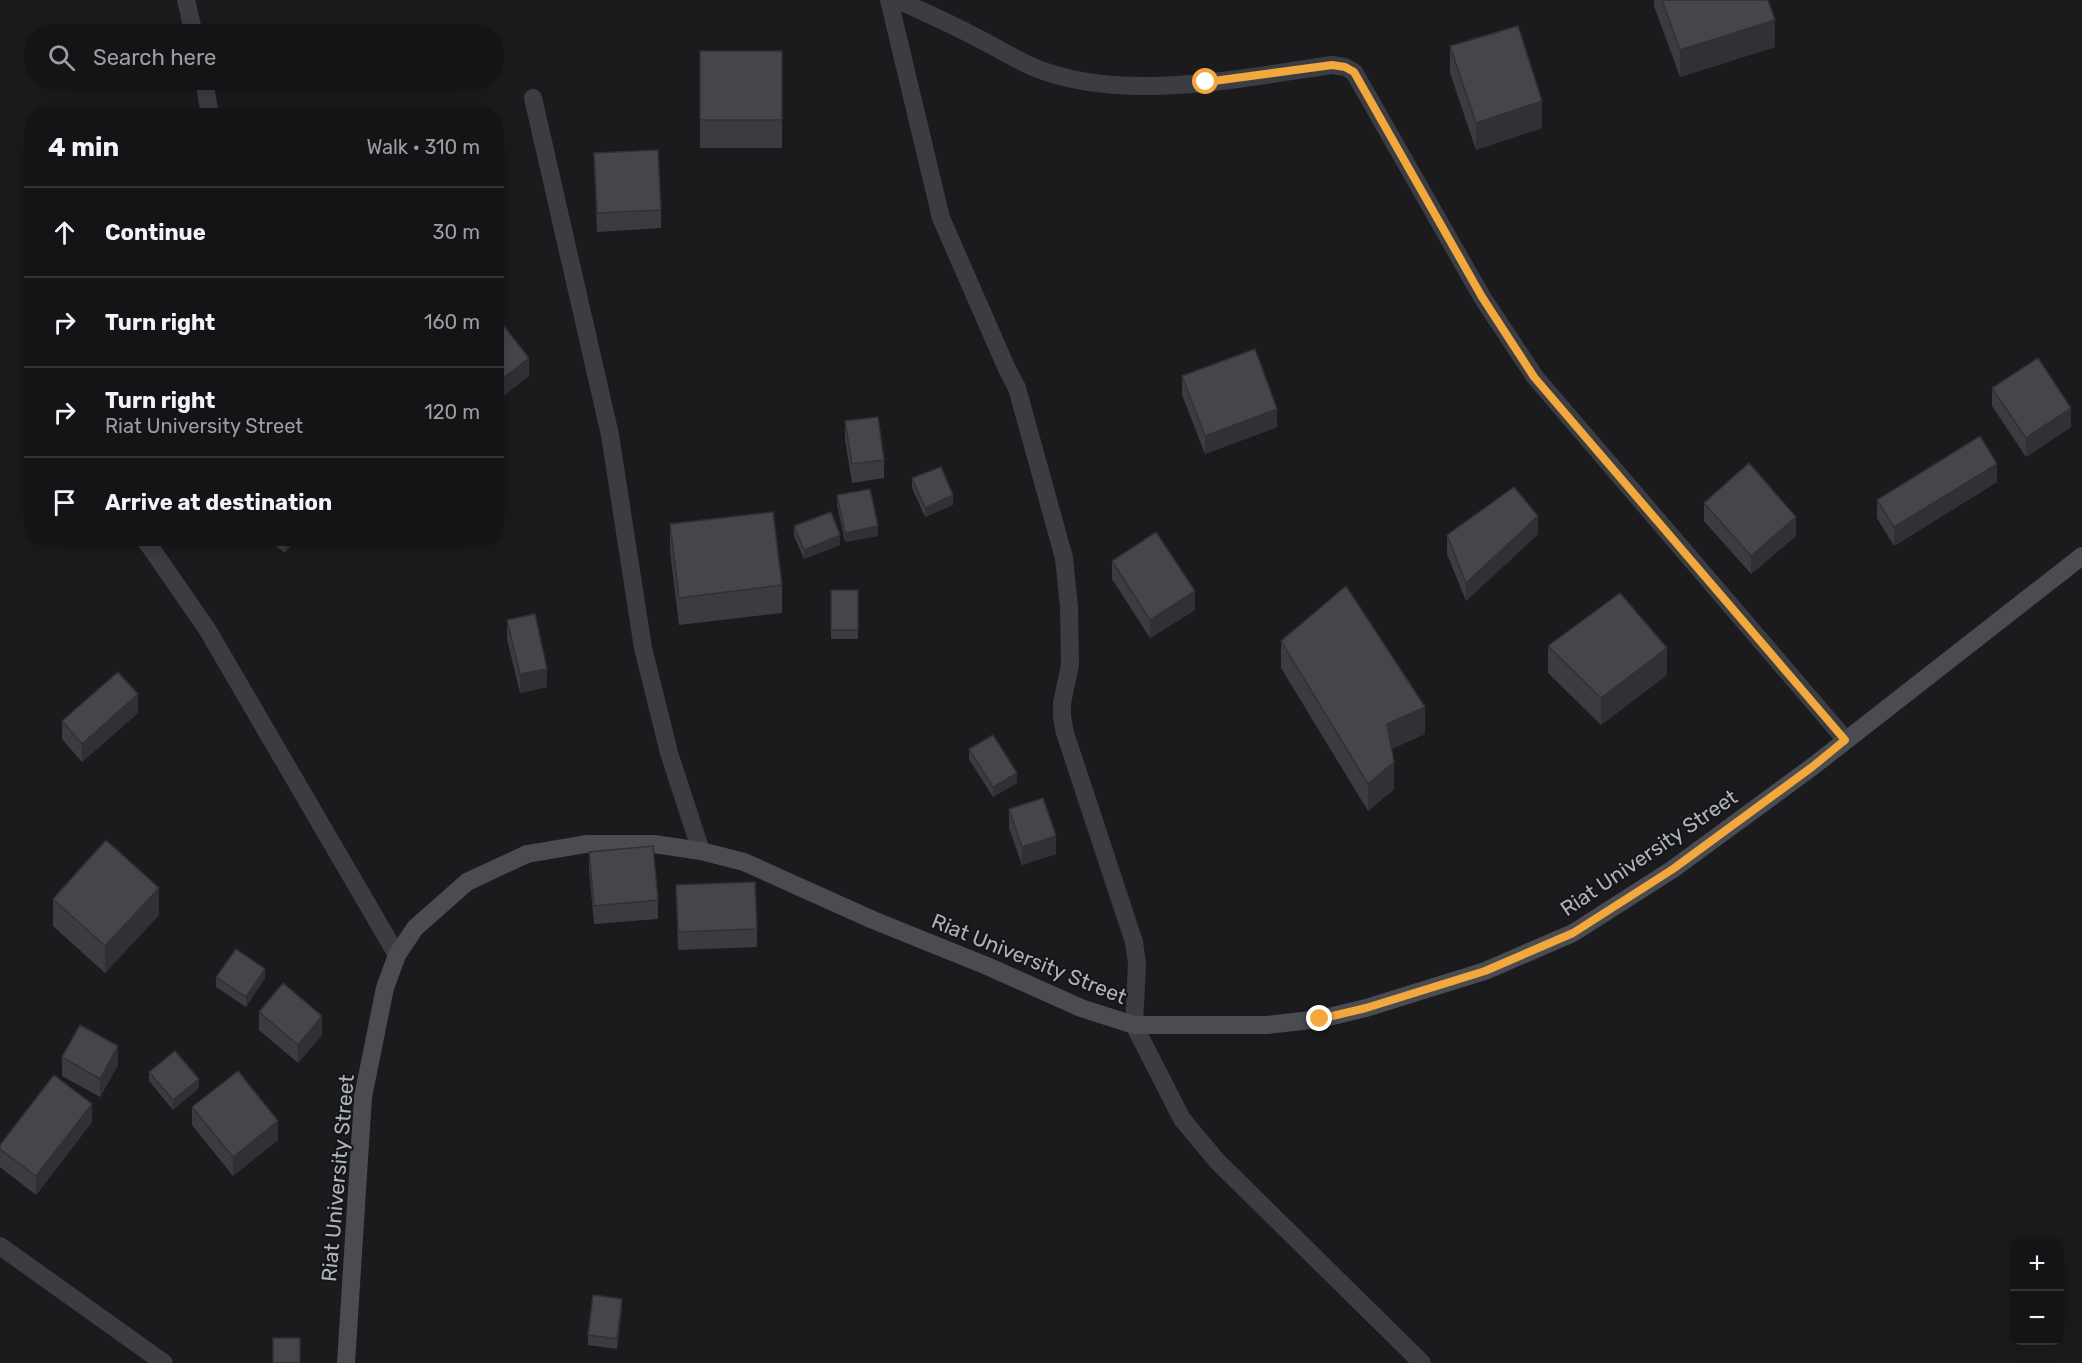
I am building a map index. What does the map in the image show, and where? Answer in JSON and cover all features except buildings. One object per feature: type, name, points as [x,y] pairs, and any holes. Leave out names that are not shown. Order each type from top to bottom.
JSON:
[{"type":"street","points":[[186,0],[192,24]]},
{"type":"street","points":[[889,0],[941,218],[1006,369],[1017,388],[1064,558],[1069,607],[1070,665],[1062,703],[1062,717],[1065,733],[1134,942],[1137,963],[1134,1025],[1182,1119],[1217,1161],[1422,1363]]},
{"type":"street","points":[[898,0],[965,31],[1034,67],[1076,79],[1120,86],[1206,82],[1332,65],[1345,67],[1354,72],[1482,297],[1534,377],[1845,740]]},
{"type":"street","points":[[206,90],[209,108]]},
{"type":"street","points":[[533,98],[610,435],[643,648],[669,753],[701,851]]},
{"type":"street","points":[[150,546],[207,629],[397,955]]},
{"type":"street","name":"Riat University Street","points":[[346,1363],[363,1097],[385,988],[397,955],[415,928],[467,882],[526,854],[586,844],[654,844],[701,851],[744,862],[1081,1008],[1134,1025],[1267,1025],[1320,1019],[1366,1008],[1485,971],[1573,933],[1673,869],[1812,767],[2082,556]]},
{"type":"street","points":[[0,1246],[164,1363]]},
{"type":"route","points":[[1206,82],[1332,65],[1345,67],[1354,72],[1482,297],[1534,377],[1845,740],[1812,767],[1673,869],[1573,933],[1485,971],[1366,1008],[1320,1019]]}]
